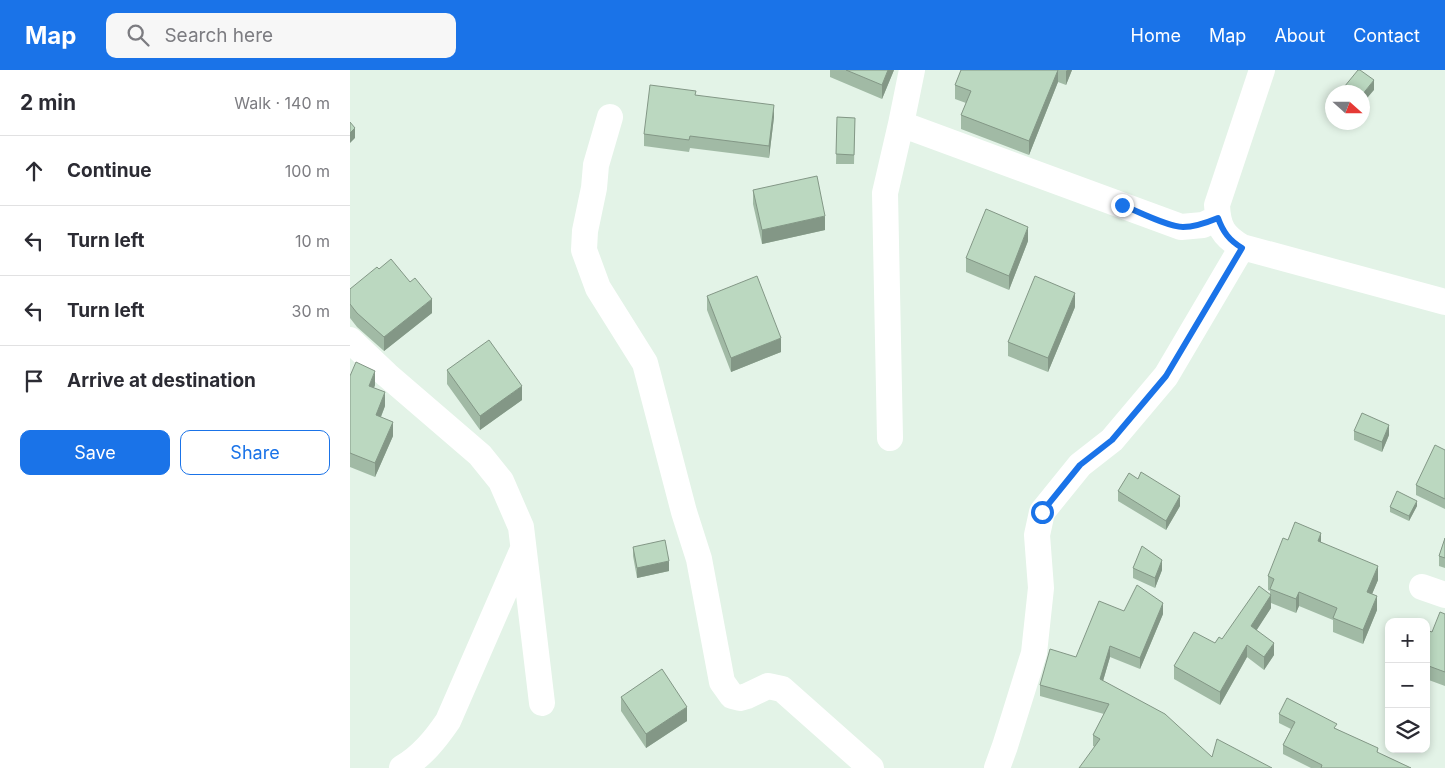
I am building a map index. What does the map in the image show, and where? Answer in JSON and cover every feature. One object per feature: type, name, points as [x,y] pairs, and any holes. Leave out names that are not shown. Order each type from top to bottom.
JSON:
[{"type":"street","points":[[890,438],[885,192],[912,70]]},
{"type":"street","points":[[1262,70],[1217,205],[1222,231],[1242,248],[1445,302]]},
{"type":"street","points":[[610,117],[596,165],[594,188],[585,231],[584,250],[598,288],[645,363],[684,512],[699,559],[722,682],[732,696],[740,698],[768,686],[782,689],[870,768]]},
{"type":"street","points":[[901,124],[1181,227],[1202,224],[1218,218]]},
{"type":"street","points":[[997,768],[1034,654],[1041,588],[1038,535],[1042,512],[1080,465],[1112,440],[1166,376],[1242,248]]},
{"type":"street","points":[[350,340],[387,375],[480,455],[501,481],[521,527],[542,703]]},
{"type":"street","points":[[402,768],[414,761],[435,741],[448,721],[523,548]]},
{"type":"building","points":[[846,70],[888,70],[882,85]]},
{"type":"building","points":[[961,70],[1058,70],[1029,141],[961,115],[971,91],[955,85]]},
{"type":"building","points":[[1358,70],[1374,80],[1370,85],[1346,85]]},
{"type":"building","points":[[650,85],[696,91],[695,95],[774,105],[769,146],[690,136],[689,140],[644,134]]},
{"type":"building","points":[[837,117],[855,118],[854,155],[836,154]]},
{"type":"building","points":[[350,122],[355,128],[350,133]]},
{"type":"building","points":[[817,176],[825,216],[762,230],[753,190]]},
{"type":"building","points":[[986,209],[1028,227],[1009,276],[966,258]]},
{"type":"building","points":[[391,259],[410,282],[415,278],[432,299],[384,337],[357,313],[350,304],[350,289],[377,267],[379,269]]},
{"type":"building","points":[[757,276],[781,338],[731,358],[707,296]]},
{"type":"building","points":[[1035,276],[1075,293],[1048,358],[1008,342]]},
{"type":"building","points":[[489,340],[522,386],[480,416],[447,370]]},
{"type":"building","points":[[356,362],[375,371],[369,386],[385,392],[376,415],[393,422],[375,463],[350,453],[350,376]]},
{"type":"building","points":[[1362,413],[1389,425],[1382,442],[1354,431]]},
{"type":"building","points":[[1435,445],[1445,450],[1445,499],[1416,485]]},
{"type":"building","points":[[1141,472],[1180,496],[1166,521],[1118,491],[1129,473],[1138,479]]},
{"type":"building","points":[[1397,491],[1417,501],[1409,516],[1390,507]]},
{"type":"building","points":[[1295,522],[1321,533],[1318,541],[1378,566],[1367,592],[1377,596],[1363,630],[1333,618],[1337,608],[1299,592],[1296,599],[1270,589],[1274,579],[1268,576],[1283,538],[1288,540]]},
{"type":"building","points":[[1445,538],[1445,558],[1439,556]]},
{"type":"building","points":[[665,540],[669,561],[637,568],[633,547]]},
{"type":"building","points":[[1142,546],[1162,560],[1155,578],[1133,568]]},
{"type":"building","points":[[1137,585],[1163,603],[1140,658],[1110,646],[1100,679],[1165,714],[1212,757],[1217,739],[1272,768],[1079,768],[1100,739],[1093,735],[1109,704],[1040,685],[1050,649],[1076,657],[1099,601],[1124,611]]},
{"type":"building","points":[[1259,586],[1271,595],[1251,626],[1274,643],[1264,657],[1247,645],[1220,692],[1174,666],[1194,632],[1215,643],[1219,637],[1222,639]]},
{"type":"building","points":[[1440,612],[1445,614],[1445,672],[1430,666],[1430,631],[1432,632]]},
{"type":"building","points":[[662,669],[687,707],[646,734],[621,697]]},
{"type":"building","points":[[1287,698],[1337,724],[1334,728],[1378,748],[1377,752],[1411,768],[1321,768],[1322,765],[1283,745],[1295,722],[1279,714]]},
{"type":"route","points":[[1042,512],[1080,465],[1112,440],[1166,376],[1242,248],[1222,231],[1218,218],[1202,224],[1181,227],[1122,205]]}]
